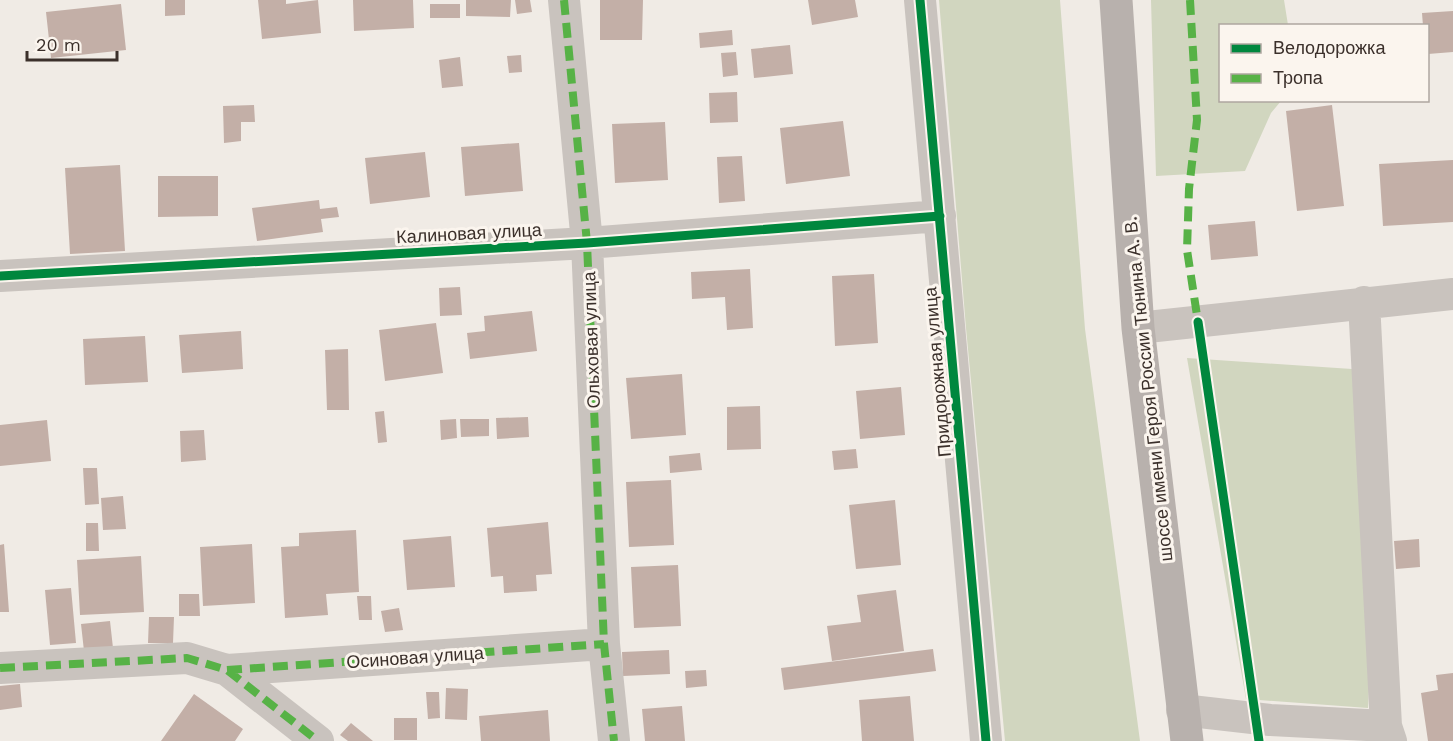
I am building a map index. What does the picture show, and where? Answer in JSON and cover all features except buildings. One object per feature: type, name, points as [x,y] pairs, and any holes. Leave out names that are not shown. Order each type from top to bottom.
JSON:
[{"type":"main road","name":"шоссе имени Героя России Тюнина А. В.","points":[[1116,0],[1138,328],[1184,725]]},
{"type":"street","name":"Ольховая улица","points":[[564,0],[587,243],[604,644],[614,741]]},
{"type":"street","name":"Придорожная улица","points":[[920,0],[986,741]]},
{"type":"street","name":"Калиновая улица","points":[[0,276],[587,243],[940,216]]},
{"type":"street","points":[[1138,328],[1453,294]]},
{"type":"street","points":[[1184,725],[1270,720],[1389,733],[1364,302]]},
{"type":"street","name":"Осиновая улица","points":[[227,670],[604,644]]},
{"type":"street","points":[[0,668],[187,658],[227,670],[318,741]]},
{"type":"green space","points":[[939,0],[1060,0],[1085,329],[1140,741],[1005,741],[966,328]]},
{"type":"green space","points":[[1151,0],[1284,0],[1288,24],[1219,24],[1219,102],[1280,102],[1271,113],[1245,171],[1156,176]]},
{"type":"green space","points":[[1187,358],[1352,369],[1371,642],[1368,708],[1246,699]]},
{"type":"marked path","points":[[564,0],[587,243],[604,644],[614,741]]},
{"type":"marked path","points":[[1190,0],[1197,120],[1189,189],[1187,250],[1198,322]]},
{"type":"marked path","points":[[227,670],[604,644]]},
{"type":"marked path","points":[[0,668],[187,658],[227,670],[318,741]]},
{"type":"cycle path","points":[[920,0],[986,741]]},
{"type":"cycle path","points":[[0,276],[587,243],[940,216]]},
{"type":"cycle path","points":[[1198,322],[1259,741]]}]
